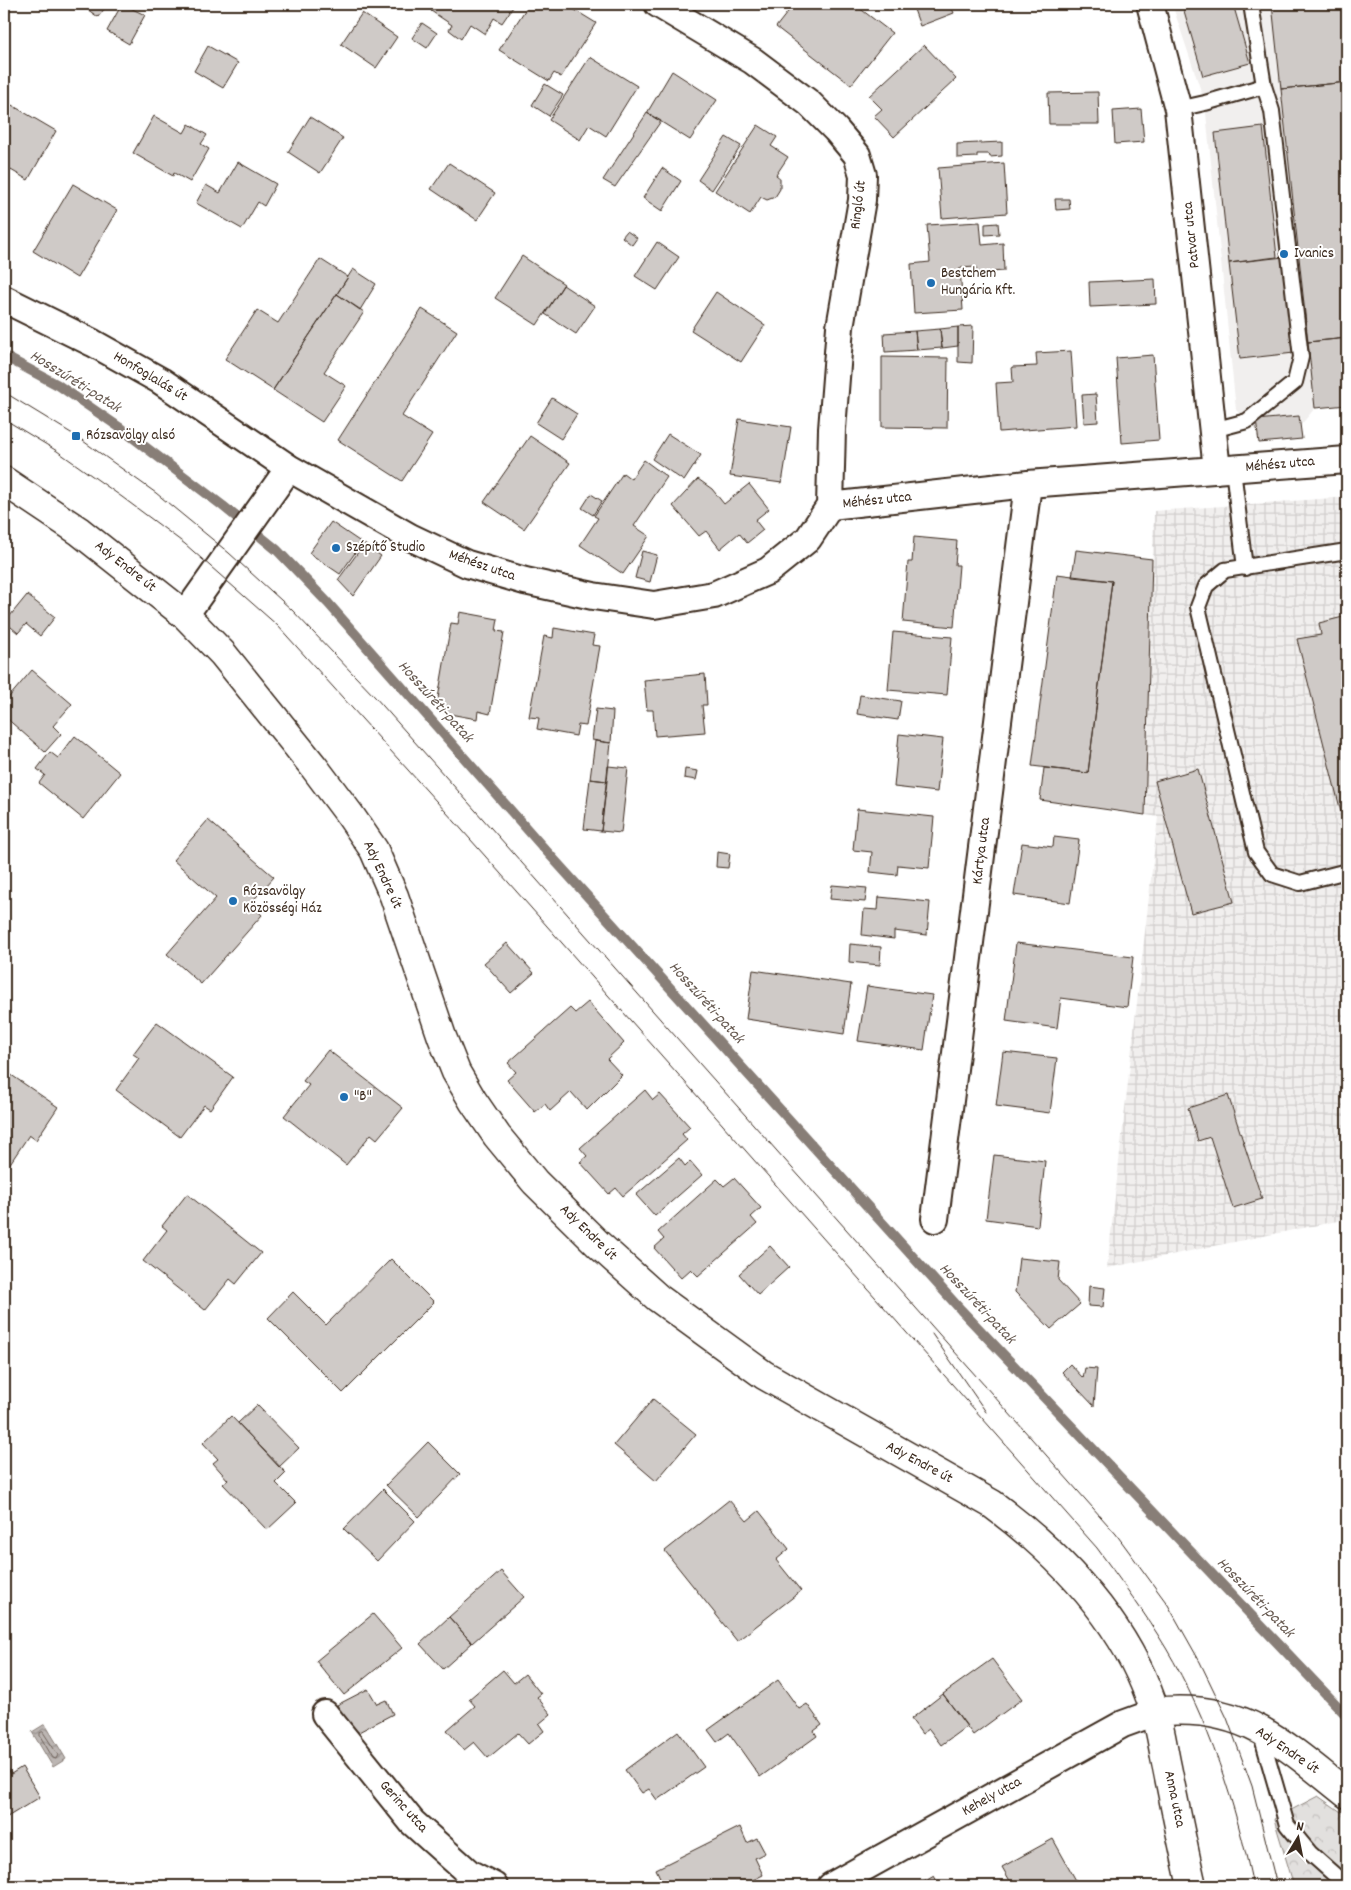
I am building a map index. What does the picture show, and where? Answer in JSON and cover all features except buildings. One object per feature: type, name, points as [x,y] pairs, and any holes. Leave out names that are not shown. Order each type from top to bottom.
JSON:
[{"type":"street","name":"Ringló út","points":[[658,4],[753,61],[809,103],[858,155],[863,175],[862,200],[840,327],[832,429],[830,506]]},
{"type":"street","name":"Patvar utca","points":[[1150,4],[1178,109],[1213,430],[1225,469]]},
{"type":"street","name":"Honfoglalás út","points":[[4,299],[93,343],[161,381],[289,468]]},
{"type":"street","name":"Méhész utca","points":[[289,468],[410,537],[467,564],[535,583],[594,596],[654,605],[714,595],[768,572],[808,539],[830,506],[1028,484],[1347,460]]},
{"type":"street","points":[[185,615],[289,468]]},
{"type":"street","name":"Kártya utca","points":[[935,1219],[1028,484]]},
{"type":"street","name":"Ady Endre út","points":[[6,485],[79,531],[185,615],[223,654],[314,767],[374,850],[394,896],[442,1037],[456,1072],[473,1101],[497,1136],[535,1182],[599,1245],[658,1298],[756,1370],[886,1446],[945,1476],[984,1499],[1026,1529],[1066,1567],[1095,1600],[1116,1631],[1137,1668],[1156,1712],[1198,1711],[1227,1718],[1260,1730],[1347,1794]]},
{"type":"street","name":"Kehely utca","points":[[831,1886],[1123,1724],[1156,1712]]},
{"type":"street","name":"Anna utca","points":[[1156,1712],[1192,1886]]},
{"type":"street","name":"Gerinc utca","points":[[324,1714],[412,1822],[469,1872],[494,1886]]},
{"type":"lane","points":[[1213,430],[1247,421],[1295,382],[1301,357],[1272,110],[1264,86],[1251,4]]},
{"type":"lane","points":[[1178,109],[1264,86]]},
{"type":"lane","points":[[1225,469],[1245,568]]},
{"type":"lane","points":[[1347,551],[1225,570],[1206,586],[1198,607],[1256,852],[1272,874],[1300,883],[1347,871]]},
{"type":"lane","points":[[1260,1730],[1287,1825],[1310,1853],[1347,1886]]},
{"type":"shaded area","name":"Ivanics","points":[[1172,4],[1347,4],[1347,405],[1315,408],[1300,426],[1302,439],[1259,443],[1257,431],[1236,410],[1205,103]]},
{"type":"shaded area","points":[[1347,497],[1347,1219],[1107,1268],[1158,817],[1146,815],[1154,511]]},
{"type":"green space","points":[[1318,1796],[1347,1816],[1347,1886],[1294,1886],[1274,1819]]},
{"type":"water","points":[[45,1724],[66,1759],[53,1767],[32,1732]]},
{"type":"waterway","name":"Hosszúréti-patak","points":[[4,356],[58,385],[119,427],[223,506],[277,550],[328,603],[541,845],[961,1310],[1347,1716]]},
{"type":"tram line","points":[[4,392],[76,436],[156,493],[229,553],[292,610],[375,697],[1116,1534],[1168,1605],[1200,1662],[1227,1718],[1252,1786],[1277,1886]]},
{"type":"tram line","points":[[4,419],[57,451],[185,544],[278,626],[455,822],[1097,1548],[1158,1635],[1195,1704],[1208,1734],[1229,1794],[1253,1886]]},
{"type":"tram line","points":[[932,1334],[986,1412]]},
{"type":"place","name":"Ivanics","points":[[1284,254]]},
{"type":"place","name":"Bestchem Hungária Kft.","points":[[931,283]]},
{"type":"place","name":"Rózsavölgy alsó","points":[[76,436]]},
{"type":"place","name":"Szépítő Studio","points":[[336,548]]},
{"type":"place","name":"Rózsavölgy Közösségi Ház","points":[[233,901]]},
{"type":"place","name":"\"B\"","points":[[344,1097]]}]
